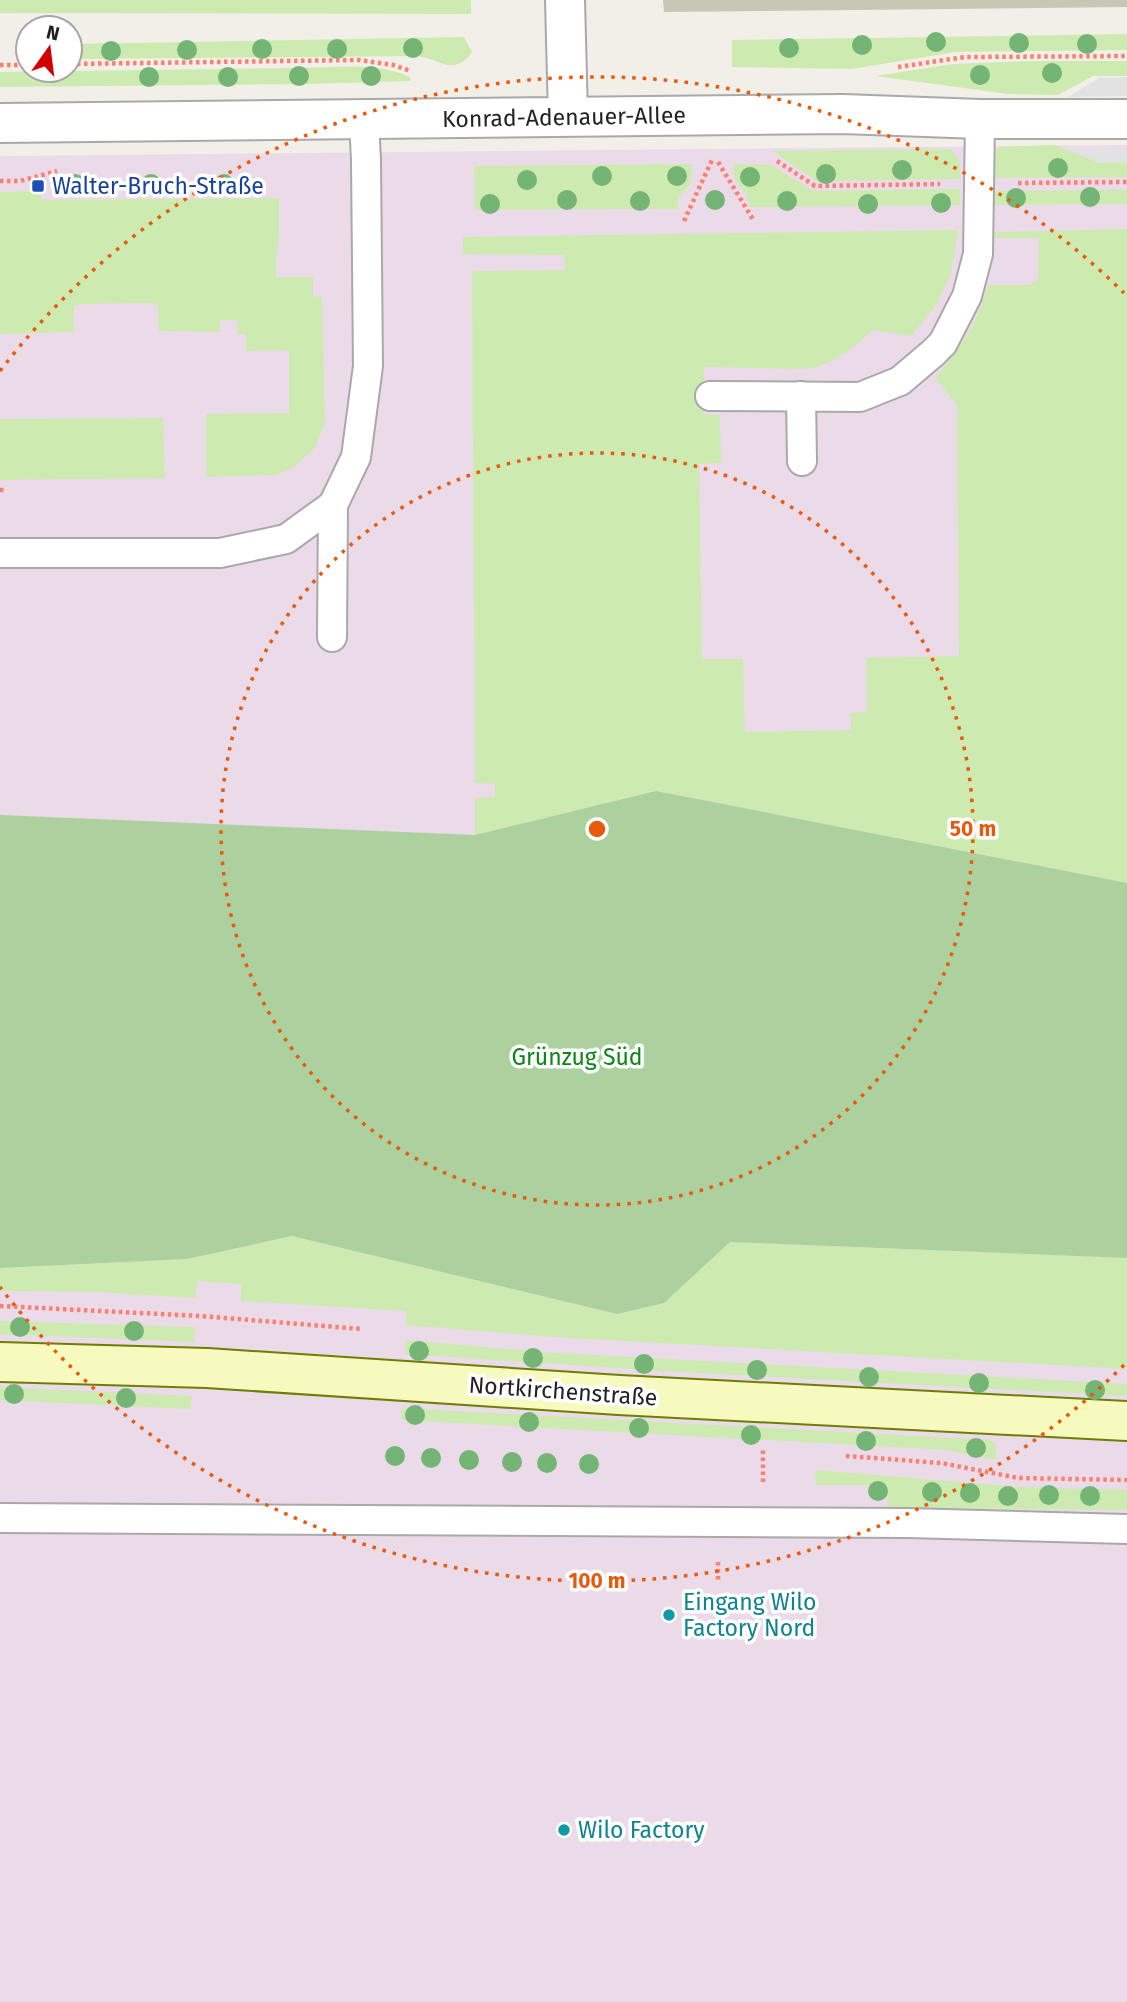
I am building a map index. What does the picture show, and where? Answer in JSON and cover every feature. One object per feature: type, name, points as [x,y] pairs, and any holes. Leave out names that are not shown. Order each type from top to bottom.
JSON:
[{"type":"main road","name":"Nortkirchenstraße","points":[[0,1362],[207,1368],[619,1395],[1127,1422]]},
{"type":"street","points":[[565,0],[569,117]]},
{"type":"street","name":"Konrad-Adenauer-Allee","points":[[0,122],[843,114],[980,119],[1127,118]]},
{"type":"lane","points":[[710,396],[860,397],[900,382],[943,343],[967,296],[978,254],[980,119]]},
{"type":"lane","points":[[332,637],[333,505],[356,457],[368,366],[364,120]]},
{"type":"lane","points":[[801,396],[802,461]]},
{"type":"lane","points":[[0,553],[220,553],[286,539],[333,505]]},
{"type":"lane","points":[[0,1518],[908,1523],[1127,1529]]},
{"type":"path","points":[[889,68],[965,57],[1127,56]]},
{"type":"path","points":[[84,64],[359,60],[393,65],[414,72]]},
{"type":"path","points":[[713,156],[725,156]]},
{"type":"path","points":[[684,221],[713,156]]},
{"type":"path","points":[[713,156],[754,221]]},
{"type":"path","points":[[771,157],[814,186],[1127,182]]},
{"type":"path","points":[[0,181],[20,181]]},
{"type":"path","points":[[0,490],[7,490]]},
{"type":"path","points":[[0,1306],[200,1316],[363,1329]]},
{"type":"path","points":[[763,1449],[763,1487]]},
{"type":"shaded area","points":[[663,0],[1127,0],[1127,7],[664,12]]},
{"type":"shaded area","points":[[1127,77],[1127,96],[1068,97],[1099,78]]},
{"type":"shaded area","points":[[1127,145],[1127,2002],[0,2002],[0,156]]},
{"type":"shaded area","points":[[1127,148],[1127,163],[1099,163],[1067,149]]},
{"type":"green space","points":[[0,0],[471,0],[471,14],[0,13]]},
{"type":"green space","points":[[1127,34],[1127,50],[955,52],[852,69],[732,67],[732,40]]},
{"type":"green space","points":[[464,37],[472,52],[459,64],[452,65],[416,56],[84,59],[84,44]]},
{"type":"green space","points":[[1127,61],[1127,76],[1093,76],[1058,95],[1008,94],[876,76],[953,64]]},
{"type":"green space","points":[[368,67],[397,72],[410,77],[411,81],[0,87],[0,72],[14,72],[14,84],[84,84],[84,71]]},
{"type":"green space","points":[[1055,145],[1099,163],[1127,163],[1127,177],[991,178],[991,164],[998,147]]},
{"type":"green space","points":[[951,149],[960,162],[960,179],[817,181],[772,151]]},
{"type":"green space","points":[[692,164],[691,183],[678,199],[678,209],[475,210],[474,166]]},
{"type":"green space","points":[[733,164],[771,165],[813,191],[960,189],[960,205],[750,207],[735,178]]},
{"type":"green space","points":[[1127,190],[1127,204],[991,205],[991,191]]},
{"type":"green space","points":[[41,191],[41,199],[49,200],[279,198],[276,277],[313,277],[313,296],[322,297],[325,423],[315,448],[295,466],[276,475],[206,477],[206,414],[289,413],[289,350],[246,351],[246,334],[238,334],[237,320],[220,320],[220,332],[159,331],[158,305],[82,304],[74,306],[74,332],[0,334],[0,192]]},
{"type":"green space","points":[[1127,229],[1127,883],[656,791],[475,835],[475,798],[495,797],[495,784],[475,783],[472,271],[565,270],[564,255],[463,254],[463,237],[958,230],[951,274],[935,307],[911,336],[873,330],[835,359],[807,369],[704,367],[704,414],[720,415],[721,463],[699,464],[702,659],[743,659],[745,732],[851,730],[851,713],[867,712],[866,658],[959,656],[957,405],[935,378],[967,335],[979,312],[988,285],[1030,285],[1038,279],[1039,238],[993,238],[994,232]]},
{"type":"green space","points":[[163,418],[165,478],[0,480],[0,419]]},
{"type":"green space","name":"Grünzug Süd","points":[[656,791],[1127,883],[1127,1258],[730,1242],[664,1303],[617,1314],[292,1236],[187,1259],[0,1268],[0,815],[475,835]]},
{"type":"green space","points":[[292,1236],[617,1314],[664,1303],[730,1242],[1127,1258],[1127,1369],[553,1337],[406,1325],[406,1311],[241,1301],[241,1284],[197,1281],[196,1298],[96,1292],[0,1291],[0,1268],[187,1259]]},
{"type":"green space","points":[[0,1321],[195,1327],[194,1342],[0,1334]]},
{"type":"green space","points":[[406,1340],[541,1352],[1127,1384],[1127,1396],[661,1371],[405,1354]]},
{"type":"green space","points":[[0,1387],[192,1396],[190,1409],[0,1400]]},
{"type":"green space","points":[[402,1408],[990,1440],[996,1444],[996,1460],[947,1450],[401,1420]]},
{"type":"green space","points":[[815,1470],[1020,1487],[1127,1490],[1127,1510],[887,1508],[888,1485],[816,1485]]},
{"type":"place","name":"Walter-Bruch-Straße","points":[[38,186]]},
{"type":"place","name":"Eingang Wilo Factory Nord","points":[[669,1615]]},
{"type":"place","name":"Wilo Factory","points":[[564,1830]]}]
